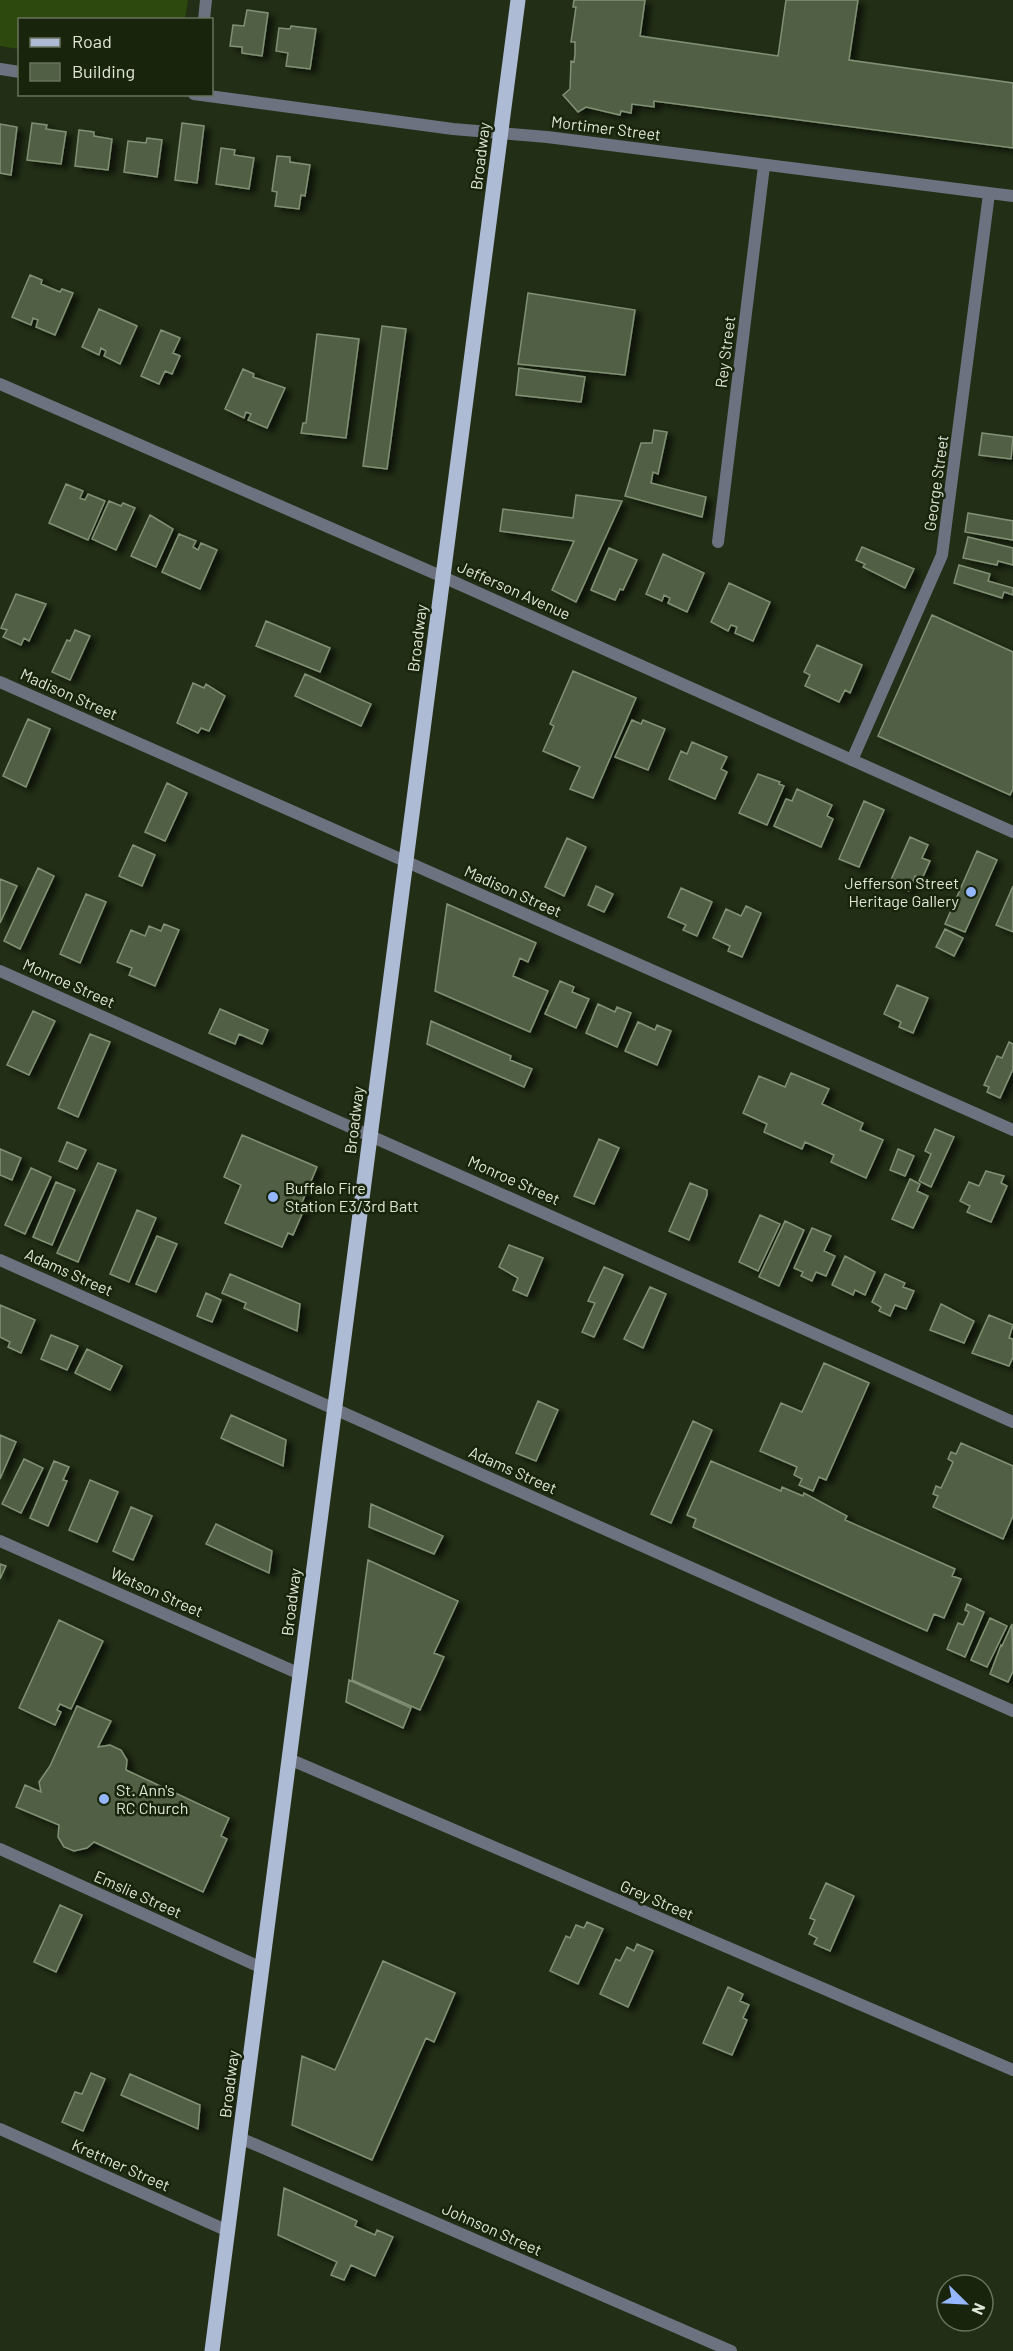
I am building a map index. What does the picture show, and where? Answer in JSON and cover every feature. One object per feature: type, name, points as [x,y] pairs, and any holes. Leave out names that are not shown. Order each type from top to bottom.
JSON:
[{"type":"main road","name":"Broadway","points":[[212,2351],[518,0]]},
{"type":"street","points":[[204,18],[206,0]]},
{"type":"street","points":[[0,69],[18,72]]},
{"type":"street","name":"Mortimer Street","points":[[210,96],[1013,196]]},
{"type":"street","name":"Rey Street","points":[[718,542],[764,166]]},
{"type":"street","name":"George Street","points":[[852,760],[942,555],[989,194]]},
{"type":"street","name":"Jefferson Avenue","points":[[0,384],[443,577],[1013,832]]},
{"type":"street","name":"Madison Street","points":[[0,682],[1013,1130]]},
{"type":"street","name":"Monroe Street","points":[[0,971],[370,1133],[1013,1422]]},
{"type":"street","name":"Adams Street","points":[[0,1260],[1013,1711]]},
{"type":"street","name":"Watson Street","points":[[0,1541],[300,1674]]},
{"type":"street","name":"Grey Street","points":[[289,1760],[1013,2070]]},
{"type":"street","name":"Emslie Street","points":[[0,1849],[262,1968]]},
{"type":"street","name":"Krettner Street","points":[[0,2129],[228,2231]]},
{"type":"street","name":"Johnson Street","points":[[240,2138],[731,2351]]},
{"type":"green space","points":[[0,0],[188,0],[185,18],[18,18],[18,49],[0,46]]},
{"type":"building","points":[[574,0],[645,0],[640,36],[778,56],[786,0],[858,0],[849,60],[1013,83],[1013,148],[654,101],[654,107],[632,104],[631,113],[621,111],[620,115],[586,107],[578,112],[563,95],[570,89],[571,61],[574,62],[575,54],[575,42],[571,42],[576,7],[573,7]]},
{"type":"building","points":[[247,10],[268,13],[262,56],[242,53],[242,47],[230,46],[233,25],[244,26]]},
{"type":"building","points":[[291,26],[316,29],[310,69],[286,66],[288,53],[276,51],[279,28],[290,29]]},
{"type":"building","points":[[32,123],[47,125],[46,129],[66,132],[61,164],[27,160]]},
{"type":"building","points":[[182,123],[204,126],[197,183],[175,180]]},
{"type":"building","points":[[0,124],[17,127],[11,175],[0,173]]},
{"type":"building","points":[[79,130],[94,132],[94,136],[112,139],[108,170],[75,166]]},
{"type":"building","points":[[147,138],[162,140],[157,177],[124,172],[128,141],[146,143]]},
{"type":"building","points":[[221,148],[235,150],[234,155],[254,158],[249,189],[216,184]]},
{"type":"building","points":[[277,156],[290,157],[290,162],[310,165],[305,196],[301,195],[299,209],[275,206],[277,192],[272,191]]},
{"type":"building","points":[[30,275],[42,280],[41,284],[60,292],[62,289],[73,293],[55,335],[36,327],[38,320],[33,318],[31,325],[12,317]]},
{"type":"building","points":[[528,293],[635,310],[625,375],[518,364]]},
{"type":"building","points":[[99,309],[137,326],[120,364],[104,356],[106,351],[101,348],[99,355],[82,347]]},
{"type":"building","points":[[382,326],[406,329],[387,469],[363,466]]},
{"type":"building","points":[[161,330],[180,338],[173,353],[180,356],[172,374],[165,371],[159,384],[141,376]]},
{"type":"building","points":[[317,334],[359,339],[346,438],[301,433],[303,423],[306,423]]},
{"type":"building","points":[[519,368],[585,377],[581,402],[516,395]]},
{"type":"building","points":[[243,369],[254,374],[253,377],[285,388],[267,428],[248,420],[251,414],[246,412],[244,418],[225,409]]},
{"type":"building","points":[[654,430],[667,432],[658,474],[653,472],[651,483],[706,497],[702,517],[625,496],[641,443],[652,443]]},
{"type":"building","points":[[982,433],[1013,437],[1011,459],[979,455]]},
{"type":"building","points":[[66,484],[83,491],[80,498],[85,500],[88,494],[105,501],[88,540],[49,523]]},
{"type":"building","points":[[576,495],[622,501],[576,602],[552,590],[574,541],[500,531],[503,509],[573,518]]},
{"type":"building","points":[[109,501],[135,508],[116,550],[92,539]]},
{"type":"building","points":[[968,513],[1013,521],[1013,540],[965,532]]},
{"type":"building","points":[[150,515],[173,529],[156,567],[131,556]]},
{"type":"building","points":[[179,534],[196,541],[193,547],[198,550],[201,543],[217,550],[200,589],[162,572]]},
{"type":"building","points":[[968,537],[1013,548],[1013,565],[998,561],[997,565],[963,558]]},
{"type":"building","points":[[862,547],[914,569],[905,588],[863,567],[865,564],[856,560]]},
{"type":"building","points":[[609,548],[637,560],[623,590],[620,589],[615,600],[591,590]]},
{"type":"building","points":[[663,554],[704,573],[687,612],[668,603],[670,598],[664,595],[662,601],[646,594]]},
{"type":"building","points":[[959,565],[990,574],[988,581],[1013,588],[1013,595],[1004,592],[1002,598],[954,583]]},
{"type":"building","points":[[729,583],[770,602],[753,641],[735,633],[737,627],[731,625],[728,631],[711,622]]},
{"type":"building","points":[[16,594],[46,604],[29,641],[24,638],[21,645],[3,637],[7,630],[1,628]]},
{"type":"building","points":[[932,615],[1013,652],[1013,789],[1010,795],[878,736]]},
{"type":"building","points":[[266,621],[330,648],[320,672],[256,646]]},
{"type":"building","points":[[75,630],[90,636],[70,680],[52,672],[67,640],[70,641]]},
{"type":"building","points":[[817,645],[862,665],[850,693],[845,690],[839,702],[805,686],[810,675],[804,672]]},
{"type":"building","points":[[573,671],[636,698],[593,798],[570,789],[580,767],[543,751],[554,726],[550,724]]},
{"type":"building","points":[[305,674],[371,704],[361,726],[295,696]]},
{"type":"building","points":[[193,683],[204,688],[206,684],[225,696],[209,731],[201,728],[198,733],[177,723]]},
{"type":"building","points":[[28,719],[50,729],[26,787],[3,776]]},
{"type":"building","points":[[632,720],[641,724],[643,720],[665,729],[648,770],[615,757]]},
{"type":"building","points":[[692,742],[727,757],[721,769],[727,772],[715,799],[669,779],[681,751],[687,754]]},
{"type":"building","points":[[758,774],[780,782],[779,784],[784,786],[767,825],[739,813]]},
{"type":"building","points":[[167,783],[187,793],[165,841],[145,832]]},
{"type":"building","points":[[797,789],[832,805],[827,816],[833,819],[821,847],[774,826],[786,799],[792,801]]},
{"type":"building","points":[[864,801],[884,810],[859,867],[839,859]]},
{"type":"building","points":[[910,837],[928,845],[922,858],[930,861],[922,879],[915,876],[909,891],[890,882]]},
{"type":"building","points":[[567,838],[586,847],[564,896],[545,887]]},
{"type":"building","points":[[133,845],[155,855],[142,886],[119,876]]},
{"type":"building","name":"Jefferson Street Heritage Gallery","points":[[977,851],[997,860],[965,932],[945,924]]},
{"type":"building","points":[[38,868],[54,876],[20,949],[4,941]]},
{"type":"building","points":[[0,879],[17,886],[0,923]]},
{"type":"building","points":[[596,886],[613,894],[604,912],[588,905]]},
{"type":"building","points":[[1013,886],[1013,932],[996,925]]},
{"type":"building","points":[[681,888],[712,902],[697,936],[683,930],[686,925],[668,917]]},
{"type":"building","points":[[86,894],[106,902],[80,963],[60,954]]},
{"type":"building","points":[[447,904],[536,943],[528,962],[520,958],[513,976],[548,991],[530,1032],[435,991]]},
{"type":"building","points":[[746,906],[761,913],[742,957],[728,951],[730,946],[713,938],[726,909],[741,916]]},
{"type":"building","points":[[164,924],[179,930],[155,986],[129,975],[132,968],[117,962],[131,930],[145,936],[149,926],[161,931]]},
{"type":"building","points":[[945,929],[963,938],[954,956],[936,947]]},
{"type":"building","points":[[560,981],[574,987],[572,992],[589,999],[576,1028],[545,1014]]},
{"type":"building","points":[[897,985],[928,998],[913,1033],[899,1027],[901,1022],[884,1014]]},
{"type":"building","points":[[598,1004],[615,1012],[617,1007],[631,1013],[617,1047],[586,1033]]},
{"type":"building","points":[[220,1009],[268,1030],[262,1044],[239,1034],[235,1044],[209,1033]]},
{"type":"building","points":[[33,1011],[55,1021],[29,1075],[7,1065]]},
{"type":"building","points":[[431,1021],[511,1056],[510,1060],[532,1069],[524,1087],[427,1044]]},
{"type":"building","points":[[638,1022],[655,1030],[657,1025],[671,1031],[657,1065],[625,1051]]},
{"type":"building","points":[[90,1034],[110,1042],[78,1117],[58,1108]]},
{"type":"building","points":[[1009,1042],[1013,1044],[1013,1069],[1000,1098],[987,1092],[989,1087],[984,1085],[997,1056],[1002,1058]]},
{"type":"building","points":[[791,1073],[829,1089],[822,1104],[863,1123],[860,1130],[883,1140],[866,1178],[831,1162],[834,1155],[805,1142],[802,1149],[764,1132],[767,1124],[743,1113],[759,1076],[785,1087]]},
{"type":"building","points":[[935,1129],[954,1137],[931,1187],[919,1181],[931,1154],[925,1151]]},
{"type":"building","points":[[242,1135],[317,1167],[301,1205],[305,1207],[293,1235],[288,1233],[282,1247],[225,1223],[241,1185],[224,1177]]},
{"type":"building","points":[[599,1139],[619,1148],[594,1204],[574,1196]]},
{"type":"building","points":[[67,1142],[86,1150],[77,1169],[59,1161]]},
{"type":"building","points":[[0,1149],[21,1158],[12,1180],[0,1175]]},
{"type":"building","points":[[898,1149],[914,1156],[905,1176],[890,1170]]},
{"type":"building","points":[[98,1163],[116,1170],[78,1262],[57,1253]]},
{"type":"building","points":[[31,1168],[51,1177],[25,1234],[5,1225]]},
{"type":"building","points":[[986,1171],[1004,1176],[1001,1183],[1007,1186],[991,1222],[967,1212],[970,1206],[960,1201],[969,1182],[979,1186]]},
{"type":"building","points":[[910,1179],[920,1184],[917,1191],[928,1196],[913,1228],[892,1219]]},
{"type":"building","points":[[56,1182],[75,1190],[52,1245],[33,1237]]},
{"type":"building","points":[[690,1183],[707,1190],[707,1195],[689,1240],[669,1231]]},
{"type":"building","points":[[137,1210],[156,1218],[129,1282],[110,1274]]},
{"type":"building","points":[[760,1215],[780,1224],[758,1271],[739,1262]]},
{"type":"building","points":[[785,1221],[804,1230],[779,1286],[759,1277]]},
{"type":"building","points":[[812,1228],[831,1236],[824,1251],[835,1256],[826,1276],[816,1272],[812,1281],[801,1276],[803,1272],[794,1268]]},
{"type":"building","points":[[157,1236],[177,1244],[156,1292],[136,1284]]},
{"type":"building","points":[[509,1245],[543,1258],[527,1296],[513,1290],[518,1278],[499,1267]]},
{"type":"building","points":[[845,1256],[875,1272],[865,1295],[855,1290],[853,1295],[832,1285]]},
{"type":"building","points":[[604,1267],[623,1275],[594,1337],[582,1332],[595,1303],[588,1301]]},
{"type":"building","points":[[230,1274],[300,1304],[297,1331],[244,1308],[246,1303],[222,1293]]},
{"type":"building","points":[[885,1274],[905,1283],[903,1287],[914,1291],[906,1309],[895,1305],[890,1316],[879,1311],[881,1307],[872,1302]]},
{"type":"building","points":[[650,1287],[666,1294],[643,1348],[624,1339]]},
{"type":"building","points":[[206,1293],[221,1300],[212,1322],[197,1316]]},
{"type":"building","points":[[941,1304],[974,1321],[964,1343],[930,1330]]},
{"type":"building","points":[[0,1305],[35,1320],[21,1353],[8,1347],[10,1342],[0,1337]]},
{"type":"building","points":[[989,1315],[1013,1325],[1009,1338],[1013,1339],[1013,1357],[1009,1366],[972,1353]]},
{"type":"building","points":[[51,1335],[78,1346],[67,1370],[41,1359]]},
{"type":"building","points":[[87,1349],[122,1366],[110,1390],[75,1373]]},
{"type":"building","points":[[824,1363],[869,1383],[826,1480],[819,1477],[813,1491],[799,1485],[802,1479],[794,1475],[797,1467],[760,1451],[781,1403],[802,1412]]},
{"type":"building","points":[[538,1401],[558,1410],[536,1461],[516,1453]]},
{"type":"building","points":[[231,1415],[286,1440],[283,1466],[221,1438]]},
{"type":"building","points":[[693,1421],[712,1430],[671,1523],[651,1514]]},
{"type":"building","points":[[0,1435],[16,1442],[0,1479]]},
{"type":"building","points":[[961,1443],[1013,1466],[1013,1516],[1003,1539],[933,1507],[938,1496],[933,1494],[936,1486],[941,1488],[953,1462],[948,1459],[951,1452],[956,1454]]},
{"type":"building","points":[[24,1459],[43,1468],[21,1513],[2,1504]]},
{"type":"building","points":[[54,1461],[69,1467],[63,1480],[67,1481],[48,1526],[30,1518]]},
{"type":"building","points":[[711,1461],[781,1491],[782,1487],[803,1496],[804,1493],[847,1516],[845,1520],[955,1569],[952,1576],[961,1579],[944,1618],[934,1614],[927,1631],[693,1527],[696,1519],[687,1515]]},
{"type":"building","points":[[90,1480],[118,1492],[97,1542],[69,1530]]},
{"type":"building","points":[[371,1504],[443,1536],[434,1554],[369,1527]]},
{"type":"building","points":[[131,1507],[152,1516],[133,1560],[113,1551]]},
{"type":"building","points":[[216,1524],[272,1551],[269,1573],[206,1544]]},
{"type":"building","points":[[368,1560],[458,1601],[434,1653],[444,1657],[420,1710],[352,1680]]},
{"type":"building","points":[[0,1564],[6,1566],[0,1579]]},
{"type":"building","points":[[967,1604],[984,1612],[965,1657],[947,1649],[958,1623],[963,1625],[969,1612],[965,1610]]},
{"type":"building","points":[[990,1618],[1007,1626],[987,1667],[971,1660]]},
{"type":"building","points":[[59,1620],[103,1641],[71,1709],[60,1704],[57,1710],[61,1712],[55,1725],[19,1708]]},
{"type":"building","points":[[1012,1624],[1013,1671],[1008,1682],[990,1674]]},
{"type":"building","points":[[349,1680],[411,1708],[403,1728],[346,1702]]},
{"type":"building","name":"St. Ann's RC Church","points":[[77,1706],[111,1721],[98,1747],[110,1745],[121,1750],[127,1760],[126,1770],[229,1818],[221,1836],[227,1839],[203,1892],[94,1842],[87,1848],[74,1851],[64,1847],[58,1837],[59,1825],[16,1807],[25,1785],[41,1792],[39,1782],[50,1766]]},
{"type":"building","points":[[826,1883],[854,1896],[830,1951],[814,1944],[817,1938],[809,1934],[815,1920],[810,1918]]},
{"type":"building","points":[[60,1905],[82,1915],[56,1972],[34,1962]]},
{"type":"building","points":[[587,1922],[603,1929],[578,1984],[550,1971],[566,1936],[570,1938],[576,1925],[584,1928]]},
{"type":"building","points":[[637,1944],[653,1951],[628,2007],[600,1994],[616,1959],[620,1961],[627,1947],[634,1951]]},
{"type":"building","points":[[383,1961],[455,1993],[434,2042],[426,2038],[372,2160],[292,2125],[302,2056],[335,2070]]},
{"type":"building","points":[[728,1987],[743,1994],[740,2001],[749,2005],[743,2018],[747,2020],[732,2055],[703,2043]]},
{"type":"building","points":[[91,2073],[105,2079],[83,2131],[62,2122],[75,2092],[82,2094]]},
{"type":"building","points":[[130,2074],[200,2105],[198,2129],[121,2095]]},
{"type":"building","points":[[284,2188],[357,2221],[355,2226],[375,2235],[377,2230],[393,2237],[375,2276],[351,2265],[344,2280],[331,2275],[337,2262],[278,2235]]},
{"type":"place","name":"Jefferson Street Heritage Gallery","points":[[971,892]]},
{"type":"place","name":"Buffalo Fire Station E3/3rd Batt","points":[[273,1197]]},
{"type":"place","name":"St. Ann's RC Church","points":[[104,1799]]}]
